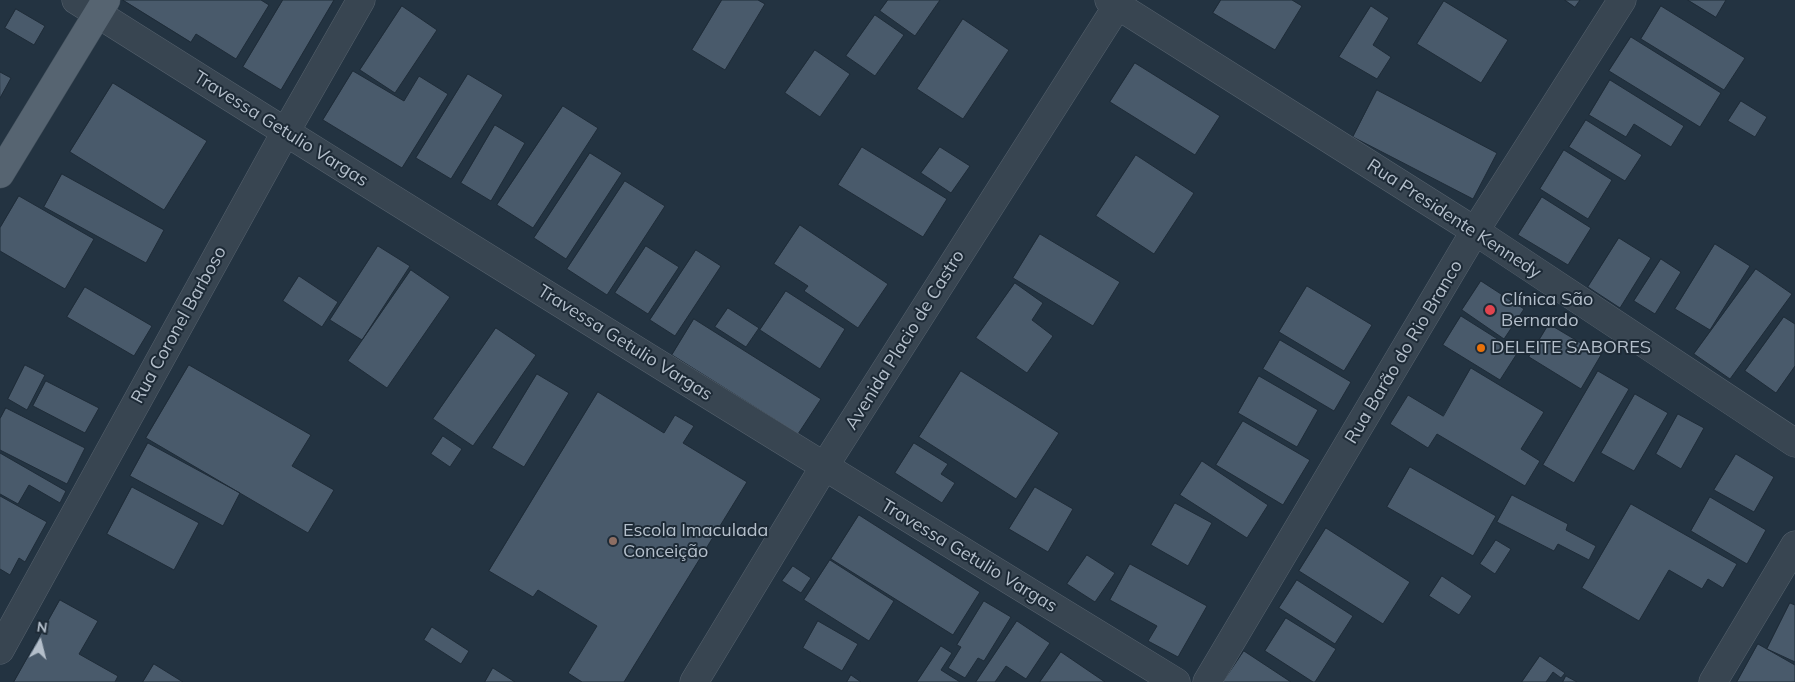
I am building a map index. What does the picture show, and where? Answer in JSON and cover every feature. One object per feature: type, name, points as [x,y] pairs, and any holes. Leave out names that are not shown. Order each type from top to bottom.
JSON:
[{"type":"main road","points":[[0,174],[93,5]]},
{"type":"street","name":"Rua Coronel Barboso","points":[[0,650],[285,132],[361,0]]},
{"type":"street","name":"Rua Barão do Rio Branco","points":[[1207,682],[1475,231],[1622,0]]},
{"type":"street","name":"Rua Presidente Kennedy","points":[[1116,2],[1475,231],[1795,443]]},
{"type":"street","name":"Avenida Placio de Castro","points":[[694,682],[824,467],[1116,2]]},
{"type":"street","name":"Travessa Getulio Vargas","points":[[93,5],[285,132],[824,467],[1176,682]]},
{"type":"street","points":[[1713,682],[1795,545]]},
{"type":"building","points":[[123,0],[261,0],[269,5],[236,59],[196,34],[191,42]]},
{"type":"building","points":[[283,0],[334,0],[281,90],[243,67]]},
{"type":"building","points":[[722,0],[758,0],[765,4],[725,70],[692,50]]},
{"type":"building","points":[[888,0],[940,0],[915,36],[880,11]]},
{"type":"building","points":[[1221,0],[1292,0],[1302,6],[1275,50],[1213,13]]},
{"type":"building","points":[[1565,0],[1580,0],[1575,7]]},
{"type":"building","points":[[1688,0],[1726,0],[1716,17]]},
{"type":"building","points":[[1444,1],[1508,40],[1481,83],[1417,44]]},
{"type":"building","points":[[402,6],[437,30],[395,93],[360,70]]},
{"type":"building","points":[[1371,6],[1389,18],[1373,45],[1391,57],[1377,79],[1339,57]]},
{"type":"building","points":[[1661,6],[1745,58],[1724,90],[1641,39]]},
{"type":"building","points":[[16,9],[45,26],[34,45],[5,28]]},
{"type":"building","points":[[875,15],[904,35],[875,76],[846,56]]},
{"type":"building","points":[[963,19],[1009,50],[963,119],[917,89]]},
{"type":"building","points":[[1631,37],[1721,93],[1700,127],[1609,71]]},
{"type":"building","points":[[815,50],[850,74],[820,117],[785,93]]},
{"type":"building","points":[[1135,63],[1220,116],[1195,155],[1110,102]]},
{"type":"building","points":[[353,71],[404,101],[419,76],[448,94],[402,168],[323,120]]},
{"type":"building","points":[[0,72],[11,78],[0,98]]},
{"type":"building","points":[[468,74],[503,95],[451,179],[416,158]]},
{"type":"building","points":[[1610,80],[1684,126],[1671,147],[1634,124],[1626,137],[1589,115]]},
{"type":"building","points":[[113,83],[207,141],[164,210],[70,152]]},
{"type":"building","points":[[1377,90],[1497,153],[1473,199],[1353,137]]},
{"type":"building","points":[[1741,101],[1767,117],[1755,137],[1728,121]]},
{"type":"building","points":[[563,106],[598,128],[533,228],[497,205]]},
{"type":"building","points":[[1586,120],[1642,155],[1625,181],[1569,147]]},
{"type":"building","points":[[495,125],[525,143],[491,201],[461,183]]},
{"type":"building","points":[[862,147],[947,199],[923,237],[838,185]]},
{"type":"building","points":[[940,147],[970,166],[951,193],[921,173]]},
{"type":"building","points":[[1564,150],[1612,180],[1588,219],[1540,189]]},
{"type":"building","points":[[590,153],[622,173],[566,259],[534,238]]},
{"type":"building","points":[[1136,155],[1194,193],[1154,254],[1096,216]]},
{"type":"building","points":[[62,174],[164,230],[146,263],[44,207]]},
{"type":"building","points":[[625,181],[665,206],[607,295],[567,269]]},
{"type":"building","points":[[19,196],[94,239],[65,289],[0,251],[0,228]]},
{"type":"building","points":[[1542,197],[1591,228],[1568,265],[1518,235]]},
{"type":"building","points":[[800,225],[888,284],[858,328],[804,291],[808,286],[774,264]]},
{"type":"building","points":[[1040,234],[1120,282],[1093,326],[1013,278]]},
{"type":"building","points":[[1619,238],[1651,258],[1620,308],[1588,287]]},
{"type":"building","points":[[1715,244],[1750,266],[1710,330],[1675,309]]},
{"type":"building","points":[[378,246],[410,266],[362,340],[330,320]]},
{"type":"building","points":[[646,246],[679,267],[648,314],[615,293]]},
{"type":"building","points":[[696,250],[721,266],[675,336],[650,320]]},
{"type":"building","points":[[1661,259],[1681,272],[1655,314],[1634,301]]},
{"type":"building","points":[[1756,269],[1792,294],[1730,379],[1694,354]]},
{"type":"building","points":[[411,270],[450,297],[387,388],[348,361]]},
{"type":"building","points":[[299,276],[338,302],[322,327],[283,301]]},
{"type":"building","points":[[1481,281],[1524,309],[1504,339],[1462,310]]},
{"type":"building","points":[[1015,283],[1043,303],[1032,320],[1053,336],[1027,373],[976,338]]},
{"type":"building","points":[[1307,286],[1372,325],[1344,371],[1279,332]]},
{"type":"building","points":[[85,287],[152,326],[134,356],[67,317]]},
{"type":"building","points":[[786,291],[845,329],[820,369],[760,330]]},
{"type":"building","points":[[728,308],[759,328],[746,347],[715,327]]},
{"type":"building","name":"DELEITE SABORES","points":[[1461,316],[1518,352],[1500,380],[1443,345]]},
{"type":"building","points":[[1784,317],[1795,324],[1795,366],[1776,393],[1745,371]]},
{"type":"building","points":[[694,319],[821,399],[798,434],[672,355]]},
{"type":"building","points":[[1549,324],[1601,355],[1581,389],[1529,357]]},
{"type":"building","points":[[496,328],[536,355],[473,446],[433,419]]},
{"type":"building","points":[[1280,340],[1351,382],[1334,411],[1263,369]]},
{"type":"building","points":[[25,365],[45,375],[27,410],[8,399]]},
{"type":"building","points":[[189,365],[311,435],[292,466],[334,490],[308,533],[146,438]]},
{"type":"building","points":[[1471,368],[1544,412],[1521,449],[1540,461],[1525,486],[1437,434],[1428,448],[1390,424],[1408,395],[1443,416]]},
{"type":"building","points":[[961,371],[1059,433],[1016,499],[919,437]]},
{"type":"building","points":[[1598,371],[1629,389],[1574,483],[1543,465]]},
{"type":"building","points":[[537,374],[569,393],[524,467],[492,448]]},
{"type":"building","points":[[1259,376],[1318,410],[1297,447],[1238,413]]},
{"type":"building","points":[[46,381],[99,408],[85,433],[33,406]]},
{"type":"building","points":[[598,392],[664,433],[675,415],[694,426],[683,443],[747,482],[624,682],[582,682],[568,673],[597,626],[538,590],[533,597],[489,571]]},
{"type":"building","points":[[1635,394],[1668,413],[1634,471],[1601,453]]},
{"type":"building","points":[[6,408],[85,448],[67,484],[0,450],[0,419]]},
{"type":"building","points":[[1678,414],[1704,428],[1681,469],[1656,454]]},
{"type":"building","points":[[1243,421],[1310,460],[1283,505],[1216,465]]},
{"type":"building","points":[[443,436],[462,449],[450,467],[431,454]]},
{"type":"building","points":[[148,443],[240,493],[223,526],[130,476]]},
{"type":"building","points":[[914,443],[948,464],[941,474],[955,483],[942,503],[895,473]]},
{"type":"building","points":[[0,453],[66,491],[60,503],[29,485],[18,504],[0,494]]},
{"type":"building","points":[[1736,454],[1774,477],[1754,512],[1714,490]]},
{"type":"building","points":[[1202,461],[1268,505],[1247,538],[1180,495]]},
{"type":"building","points":[[1410,467],[1496,516],[1473,556],[1387,507]]},
{"type":"building","points":[[132,487],[199,523],[174,570],[107,534]]},
{"type":"building","points":[[1035,487],[1073,509],[1048,552],[1009,529]]},
{"type":"building","points":[[1512,495],[1568,524],[1566,530],[1596,546],[1589,560],[1558,544],[1554,551],[1497,522]]},
{"type":"building","points":[[0,496],[47,522],[25,562],[19,558],[10,575],[0,569]]},
{"type":"building","points":[[1710,497],[1766,530],[1747,564],[1691,531]]},
{"type":"building","points":[[1175,503],[1212,523],[1188,566],[1151,545]]},
{"type":"building","points":[[1631,504],[1737,564],[1723,588],[1708,579],[1702,589],[1669,570],[1639,621],[1582,588]]},
{"type":"building","points":[[859,515],[980,592],[953,635],[831,559]]},
{"type":"building","points":[[1326,528],[1410,582],[1383,624],[1299,571]]},
{"type":"building","points":[[1496,540],[1511,549],[1495,574],[1480,564]]},
{"type":"building","points":[[1087,555],[1115,573],[1095,602],[1067,584]]},
{"type":"building","points":[[830,560],[894,601],[869,641],[804,600]]},
{"type":"building","points":[[1130,564],[1207,606],[1178,657],[1148,641],[1157,626],[1110,600]]},
{"type":"building","points":[[793,566],[811,578],[801,593],[782,581]]},
{"type":"building","points":[[1442,576],[1472,596],[1459,615],[1429,596]]},
{"type":"building","points":[[1297,580],[1353,616],[1335,644],[1279,608]]},
{"type":"building","points":[[60,600],[98,621],[79,654],[118,676],[115,682],[14,682]]},
{"type":"building","points":[[984,601],[1011,617],[984,661],[978,658],[965,678],[948,668],[961,647],[957,645]]},
{"type":"building","points":[[1790,603],[1795,605],[1795,662],[1767,649]]},
{"type":"building","points":[[1286,618],[1336,649],[1315,682],[1265,651]]},
{"type":"building","points":[[818,621],[858,644],[842,671],[803,648]]},
{"type":"building","points":[[1017,621],[1050,643],[1026,679],[1006,666],[995,682],[976,682]]},
{"type":"building","points":[[432,627],[469,651],[461,664],[424,640]]},
{"type":"building","points":[[1758,644],[1795,665],[1795,682],[1737,682]]},
{"type":"building","points":[[941,646],[952,653],[941,670],[960,682],[917,682]]},
{"type":"building","points":[[1244,651],[1291,682],[1223,682]]},
{"type":"building","points":[[1061,652],[1105,682],[1040,682]]},
{"type":"building","points":[[1540,656],[1565,673],[1561,678],[1553,672],[1546,682],[1522,682]]},
{"type":"building","points":[[154,664],[183,682],[143,682]]},
{"type":"building","points":[[493,668],[515,682],[485,682]]},
{"type":"building","points":[[851,675],[861,682],[847,682]]},
{"type":"building","points":[[1566,676],[1577,682],[1563,682]]},
{"type":"place","name":"Clínica São Bernardo","points":[[1490,310]]},
{"type":"place","name":"DELEITE SABORES","points":[[1481,348]]},
{"type":"place","name":"Escola Imaculada Conceição","points":[[613,541]]}]
